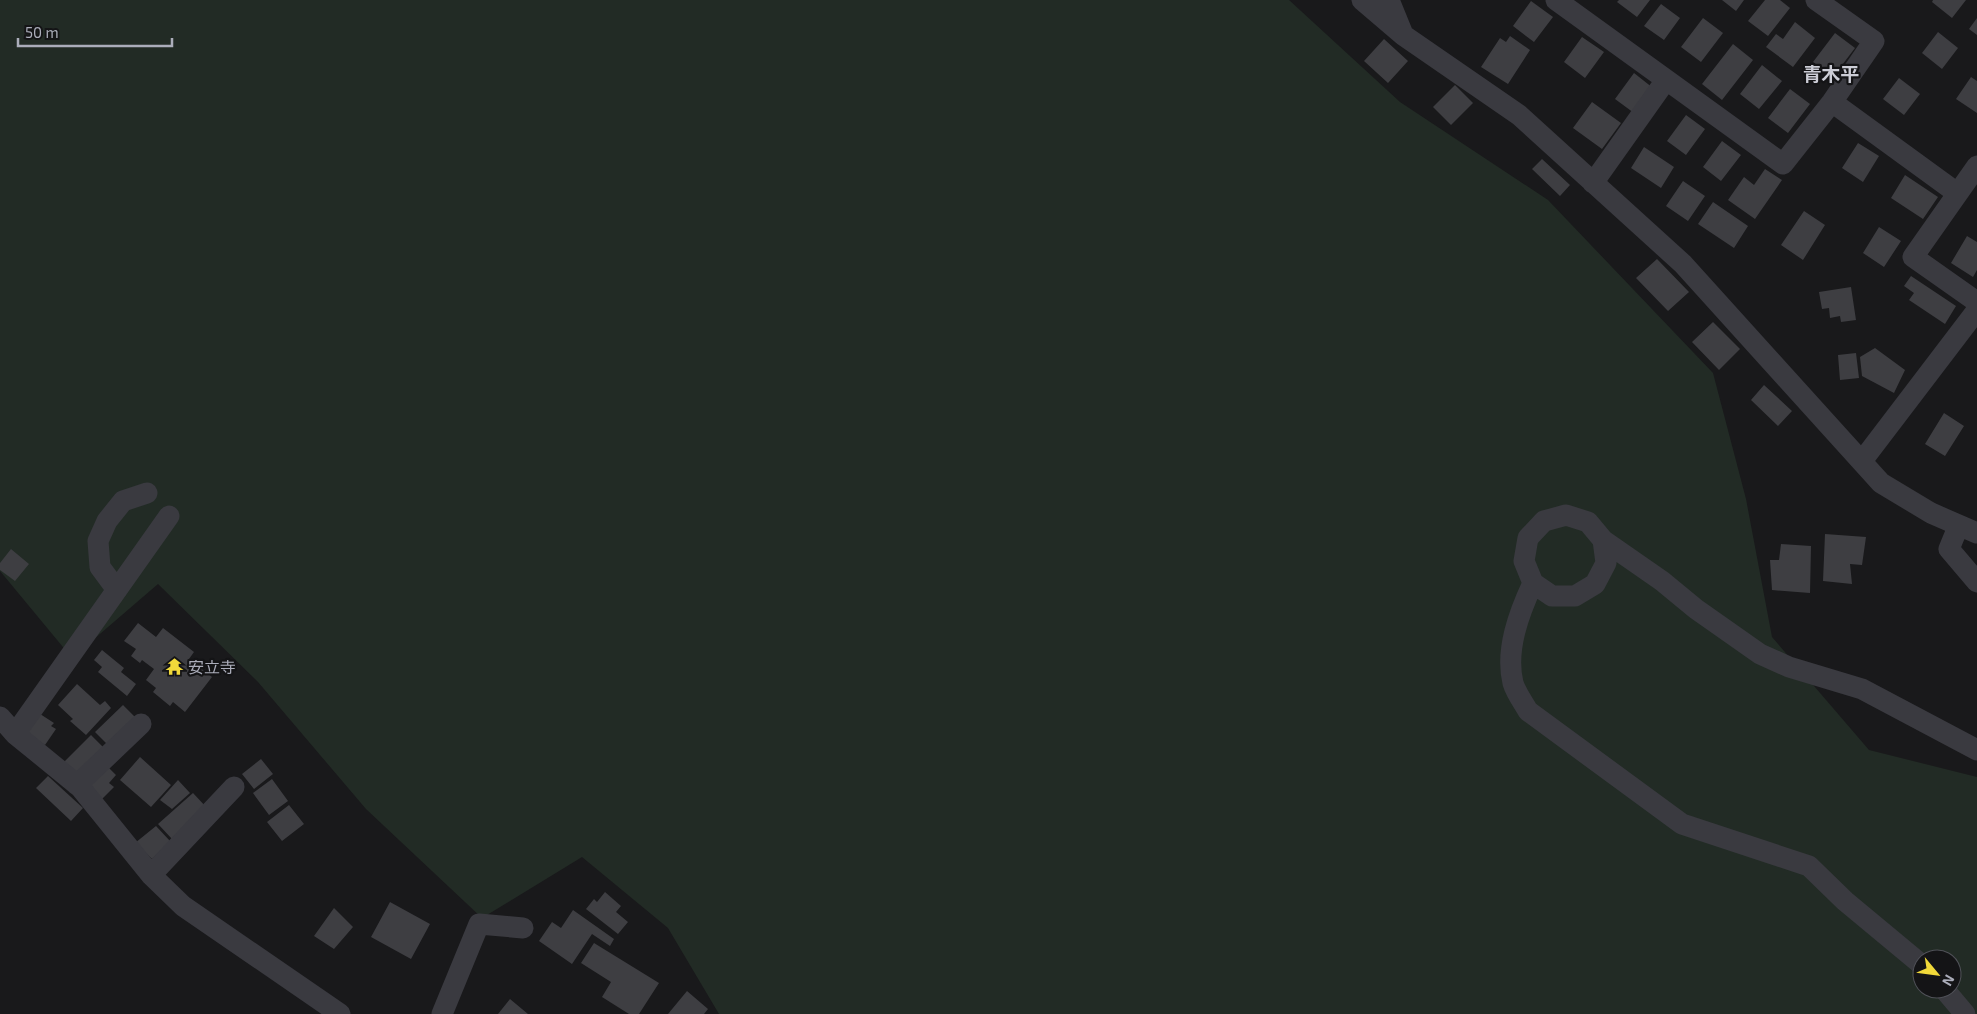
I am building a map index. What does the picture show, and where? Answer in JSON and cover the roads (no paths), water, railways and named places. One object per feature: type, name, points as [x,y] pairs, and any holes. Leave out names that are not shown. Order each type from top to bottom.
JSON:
[{"type":"street","points":[[1362,0],[1403,34],[1519,115],[1684,264],[1881,483],[1903,498],[1967,530],[1948,549],[1977,582]]},
{"type":"street","points":[[1389,0],[1403,34]]},
{"type":"street","points":[[1556,0],[1783,164],[1832,102],[1874,41],[1816,0]]},
{"type":"street","points":[[1594,183],[1666,80]]},
{"type":"street","points":[[1832,102],[1956,193]]},
{"type":"street","points":[[1977,166],[1956,193],[1913,257],[1977,302]]},
{"type":"street","points":[[1862,461],[1977,310]]},
{"type":"street","points":[[117,590],[100,567],[98,541],[107,520],[123,501],[147,492]]},
{"type":"street","points":[[1603,540],[1606,564],[1595,584],[1575,596],[1552,596],[1533,582],[1524,561],[1528,538],[1544,521],[1566,515],[1588,522],[1603,540],[1662,581],[1696,610],[1760,654],[1789,668],[1862,689],[1977,750]]},
{"type":"street","points":[[15,734],[169,516]]},
{"type":"street","points":[[1533,582],[1520,612],[1511,654],[1514,684],[1528,711],[1682,824],[1809,866],[1845,901],[1912,957]]},
{"type":"street","points":[[0,717],[15,734],[77,785],[151,875],[183,906],[340,1014]]},
{"type":"street","points":[[77,785],[141,724]]},
{"type":"street","points":[[151,875],[234,787]]},
{"type":"street","points":[[442,1014],[479,924],[523,928]]},
{"type":"street","points":[[1952,999],[1965,1014]]},
{"type":"place","name":"安立寺","points":[[174,666]]},
{"type":"district","name":"青木平","points":[[1831,73]]}]
